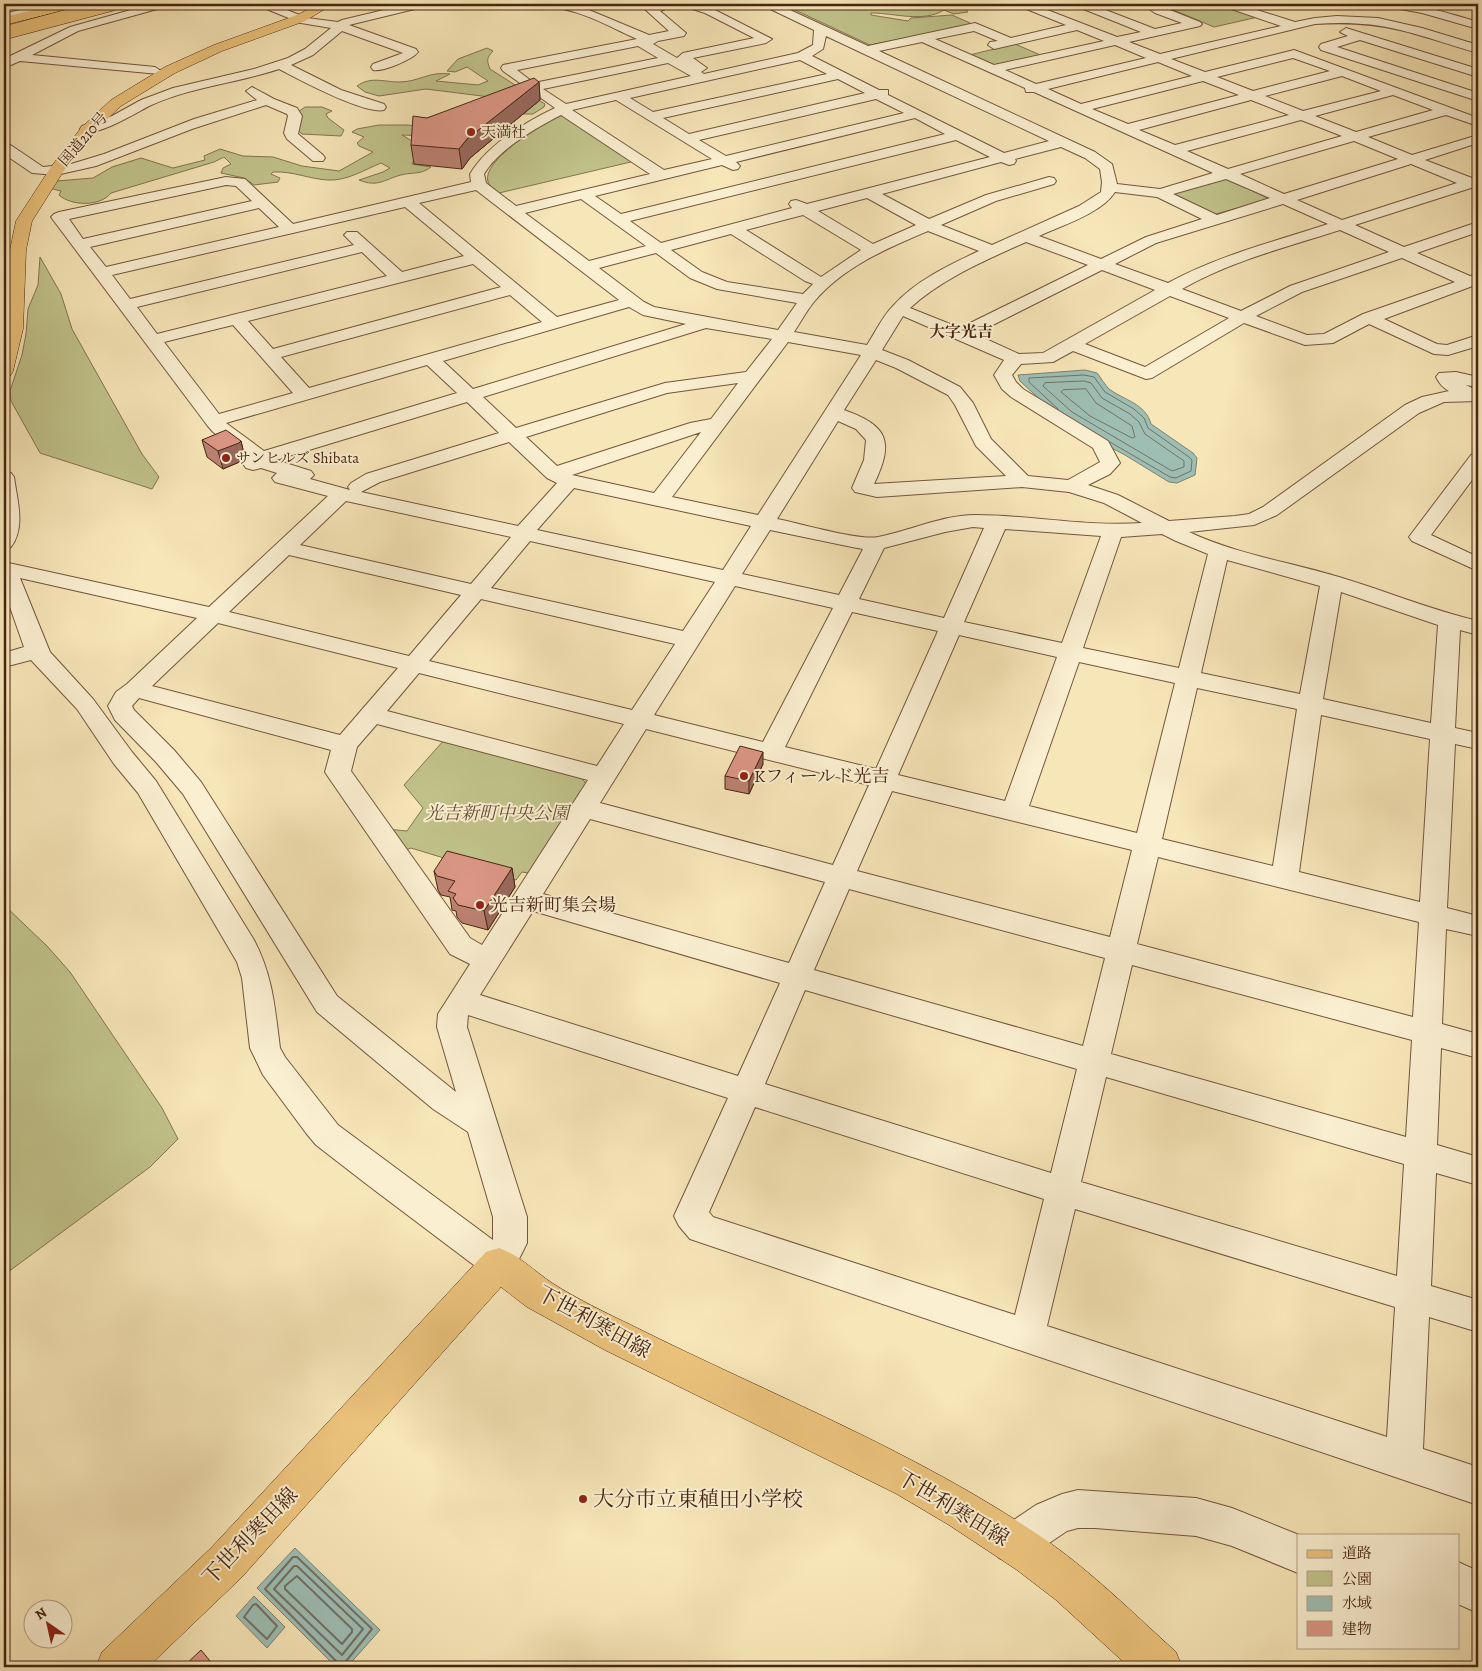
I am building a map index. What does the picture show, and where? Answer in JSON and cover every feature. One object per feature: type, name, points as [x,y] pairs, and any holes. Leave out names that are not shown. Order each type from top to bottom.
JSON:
[{"type":"main road","points":[[4,19],[72,4]]},
{"type":"main road","points":[[4,28],[94,4]]},
{"type":"main road","points":[[4,37],[74,17],[109,4]]},
{"type":"main road","points":[[4,33],[113,4]]},
{"type":"main road","name":"国道210号","points":[[294,18],[314,4]]},
{"type":"main road","name":"国道210号","points":[[4,371],[14,329],[18,250],[21,230],[48,170],[54,151],[84,119],[120,92],[162,71],[327,4]]},
{"type":"main road","name":"国道210号","points":[[29,188],[108,109],[162,71]]},
{"type":"main road","name":"下世利寒田線","points":[[117,1667],[228,1562],[499,1264],[540,1295],[580,1318],[748,1402],[909,1479],[963,1511],[1032,1555],[1071,1585],[1161,1667]]},
{"type":"street","points":[[4,19],[56,4]]},
{"type":"street","points":[[4,64],[74,29],[164,4]]},
{"type":"street","points":[[262,4],[294,18],[340,26],[412,52],[377,67]]},
{"type":"street","points":[[87,129],[112,122],[171,93],[280,65],[306,54],[340,26],[350,21],[423,4]]},
{"type":"street","points":[[514,4],[543,4]]},
{"type":"street","points":[[548,4],[577,8],[648,39],[683,58],[709,76]]},
{"type":"street","points":[[648,39],[680,33],[666,24],[652,10],[669,4]]},
{"type":"street","points":[[683,58],[766,39],[709,11],[687,4]]},
{"type":"street","points":[[4,568],[14,588],[24,620],[37,651],[99,722],[123,758],[147,787],[251,962],[256,978],[265,1048],[274,1066],[327,1135],[499,1264],[510,1243],[511,1222],[452,1027],[452,1014],[898,310],[907,301],[931,285],[1106,196],[1110,187],[1106,167],[1090,155],[768,4]]},
{"type":"street","points":[[1040,4],[1028,6],[1302,116],[1476,183]]},
{"type":"street","points":[[1080,4],[1154,33]]},
{"type":"street","points":[[1147,4],[1159,11],[1239,40]]},
{"type":"street","points":[[1227,4],[1294,26]]},
{"type":"street","points":[[1388,4],[1438,14],[1478,26]]},
{"type":"street","points":[[1247,11],[1273,5]]},
{"type":"street","points":[[1400,25],[1465,6],[1478,6]]},
{"type":"street","points":[[1015,92],[1315,22],[1358,19],[1400,25],[1478,49]]},
{"type":"street","points":[[1315,22],[1478,72]]},
{"type":"street","points":[[992,69],[1194,24]]},
{"type":"street","points":[[956,53],[1078,26]]},
{"type":"street","points":[[868,50],[975,27],[1058,54]]},
{"type":"street","points":[[820,28],[822,41],[819,46],[814,51],[802,56],[562,108],[540,120],[483,164],[477,174],[479,185],[638,306],[649,311],[705,323],[872,352],[902,364],[954,391],[964,403],[983,442],[1022,481]]},
{"type":"street","points":[[1362,36],[1325,47],[1478,97]]},
{"type":"street","points":[[923,38],[1341,225],[1473,280]]},
{"type":"street","points":[[661,175],[507,68],[640,42],[670,59],[709,76]]},
{"type":"street","points":[[1079,108],[1294,54],[1478,122]]},
{"type":"street","points":[[802,56],[1018,165]]},
{"type":"street","points":[[18,57],[162,71],[191,76],[207,83]]},
{"type":"street","points":[[532,87],[670,59]]},
{"type":"street","points":[[1461,67],[1478,61]]},
{"type":"street","points":[[280,65],[336,93],[379,107]]},
{"type":"street","points":[[1126,128],[1342,72]]},
{"type":"street","points":[[652,116],[838,75]]},
{"type":"street","points":[[230,78],[267,101],[292,112],[295,116],[291,132],[292,136],[318,158]]},
{"type":"street","points":[[914,85],[932,81]]},
{"type":"street","points":[[688,138],[895,90]]},
{"type":"street","points":[[1174,150],[1394,91]]},
{"type":"street","points":[[618,96],[872,250]]},
{"type":"street","points":[[976,102],[996,97]]},
{"type":"street","points":[[4,147],[16,157],[48,170],[75,167],[115,154],[194,123],[267,101]]},
{"type":"street","points":[[108,109],[134,110]]},
{"type":"street","points":[[1160,193],[1448,110]]},
{"type":"street","points":[[513,211],[916,114]]},
{"type":"street","points":[[620,219],[958,135]]},
{"type":"street","points":[[962,334],[1099,264],[1151,240],[1213,219],[1478,139]]},
{"type":"street","points":[[586,267],[1062,142]]},
{"type":"street","points":[[659,500],[808,300],[823,283],[872,250],[991,198],[1049,181],[1034,173]]},
{"type":"street","points":[[290,229],[240,182],[226,181],[59,217],[214,421],[255,463],[270,465],[350,490]]},
{"type":"street","points":[[898,310],[914,314],[1016,359],[1047,358],[1200,272],[1223,263],[1476,183]]},
{"type":"street","points":[[102,273],[479,185]]},
{"type":"street","points":[[1110,187],[1160,193],[1213,219]]},
{"type":"street","points":[[869,193],[928,226],[994,252]]},
{"type":"street","points":[[583,194],[696,275],[724,286],[808,300]]},
{"type":"street","points":[[80,244],[262,202]]},
{"type":"street","points":[[408,202],[554,324]]},
{"type":"street","points":[[335,219],[400,278]]},
{"type":"street","points":[[1071,344],[1146,374],[1264,304],[1296,289],[1478,227]]},
{"type":"street","points":[[734,228],[811,278],[823,283]]},
{"type":"street","points":[[1026,237],[1305,340],[1327,340],[1369,318],[1473,280]]},
{"type":"street","points":[[126,305],[365,247]]},
{"type":"street","points":[[153,340],[476,258]]},
{"type":"street","points":[[269,355],[513,290]]},
{"type":"street","points":[[214,421],[632,301]]},
{"type":"street","points":[[1369,318],[1434,349],[1448,350],[1478,340]]},
{"type":"street","points":[[237,319],[305,395]]},
{"type":"street","points":[[255,463],[470,395],[688,330],[705,323]]},
{"type":"street","points":[[431,359],[562,478],[852,541],[876,544],[944,526],[973,521],[1114,531],[1254,519],[1270,511],[1412,409],[1428,400],[1442,396],[1477,391]]},
{"type":"street","points":[[1016,359],[1006,368],[1004,375],[1008,385],[1017,394],[1101,445],[1110,463],[1103,470],[1071,486]]},
{"type":"street","points":[[482,1124],[444,1100],[328,1004],[192,788],[165,756],[124,714],[120,706],[124,697],[285,548],[350,490],[373,478],[665,388],[741,377],[751,378]]},
{"type":"street","points":[[834,413],[854,421],[873,435],[878,449],[875,462],[862,488],[877,491],[1022,481],[1071,486],[1111,499],[1165,527],[1219,551],[1332,582],[1449,621],[1478,628]]},
{"type":"street","points":[[487,960],[460,946],[338,772],[345,745],[528,529],[562,478],[697,427],[717,423]]},
{"type":"street","points":[[1478,459],[1418,536],[1478,565]]},
{"type":"street","points":[[4,477],[10,520],[4,543]]},
{"type":"street","points":[[282,478],[350,490],[528,529],[729,578],[1478,741]]},
{"type":"street","points":[[997,523],[691,1216],[702,1228],[1478,1486]]},
{"type":"street","points":[[1014,812],[1114,531]]},
{"type":"street","points":[[770,752],[876,544]]},
{"type":"street","points":[[285,548],[690,640]]},
{"type":"street","points":[[1027,1336],[1219,551]]},
{"type":"street","points":[[4,568],[213,615],[1478,926]]},
{"type":"street","points":[[1286,879],[1310,704],[1332,582]]},
{"type":"street","points":[[1404,1461],[1449,621]]},
{"type":"street","points":[[4,660],[37,651]]},
{"type":"street","points":[[135,688],[345,745]]},
{"type":"street","points":[[370,714],[604,776]]},
{"type":"street","points":[[583,808],[1478,1046]]},
{"type":"street","points":[[526,899],[1478,1171]]},
{"type":"street","points":[[461,1001],[1063,1191],[1478,1316]]},
{"type":"street","points":[[1013,1544],[1062,1513],[1078,1509],[1095,1509],[1202,1519],[1232,1527],[1297,1554]]},
{"type":"street","points":[[1460,1583],[1478,1592]]},
{"type":"green space","points":[[782,4],[951,4],[952,6],[949,8],[965,9],[968,12],[954,14],[944,10],[936,14],[918,17],[880,13],[871,13],[871,15],[908,21],[911,18],[952,15],[970,23],[967,26],[870,45]]},
{"type":"green space","points":[[1159,4],[1220,4],[1258,17],[1214,27]]},
{"type":"green space","points":[[1015,44],[1045,57],[989,70],[961,57]]},
{"type":"green space","points":[[487,48],[493,51],[488,60],[490,69],[545,104],[544,107],[533,114],[523,114],[527,109],[490,97],[426,89],[379,96],[365,92],[357,86],[372,80],[406,82],[443,73],[450,74],[436,81],[478,85],[488,81],[467,67],[455,72],[447,71],[458,59]]},
{"type":"green space","points":[[305,107],[322,107],[332,111],[326,114],[328,118],[344,130],[341,136],[302,134],[294,127],[294,115]]},
{"type":"green space","points":[[559,114],[565,115],[635,161],[499,193],[488,182],[488,173],[494,164],[503,153]]},
{"type":"green space","points":[[379,125],[408,125],[437,129],[429,136],[402,135],[415,143],[412,164],[431,167],[427,170],[401,175],[376,183],[359,180],[390,168],[381,163],[335,180],[273,172],[271,174],[280,178],[278,182],[254,185],[244,178],[221,173],[223,168],[231,164],[224,157],[214,162],[111,193],[106,198],[93,203],[78,203],[64,199],[59,195],[61,191],[49,188],[57,181],[93,178],[112,167],[141,158],[173,168],[205,160],[204,156],[220,149],[243,156],[273,157],[302,166],[339,171],[373,152],[359,146],[357,143],[364,137],[352,132],[357,129]]},
{"type":"green space","points":[[1223,178],[1230,179],[1269,199],[1210,214],[1170,194]]},
{"type":"green space","points":[[40,257],[61,294],[72,329],[142,454],[159,477],[152,489],[40,453],[11,401],[10,391],[22,355],[28,309],[38,285]]},
{"type":"green space","name":"光吉新町中央公園","points":[[445,739],[580,775],[586,784],[528,873],[522,872],[516,880],[411,848],[403,851],[387,829],[407,831],[423,808],[404,785]]},
{"type":"green space","points":[[4,905],[47,946],[70,972],[162,1108],[178,1139],[150,1167],[4,1275]]},
{"type":"water","points":[[1085,370],[1097,373],[1109,389],[1139,407],[1148,417],[1151,424],[1193,453],[1197,458],[1195,475],[1177,483],[1169,482],[1125,455],[1081,432],[1048,407],[1020,381],[1018,375]]},
{"type":"water","points":[[295,1548],[380,1630],[347,1667],[336,1667],[257,1588]]},
{"type":"water","points":[[254,1596],[285,1627],[267,1648],[236,1616]]},
{"type":"building","points":[[534,78],[539,82],[467,139],[459,149],[411,145],[413,116],[427,118]]},
{"type":"building","points":[[226,430],[241,441],[218,451],[202,440]]},
{"type":"building","points":[[740,746],[763,752],[749,781],[725,776]]},
{"type":"building","points":[[447,851],[512,868],[484,911],[458,905],[453,898],[456,894],[448,891],[455,881],[437,876],[434,871]]},
{"type":"building","points":[[201,1650],[215,1667],[183,1667]]},
{"type":"place","name":"天満社","points":[[471,132]]},
{"type":"place","name":"サンヒルズ Shibata","points":[[226,458]]},
{"type":"place","name":"Kフィールド光吉","points":[[744,776]]},
{"type":"place","name":"光吉新町集会場","points":[[480,905]]},
{"type":"place","name":"大分市立東稙田小学校","points":[[583,1499]]},
{"type":"district","name":"大字光吉","points":[[961,332]]}]
